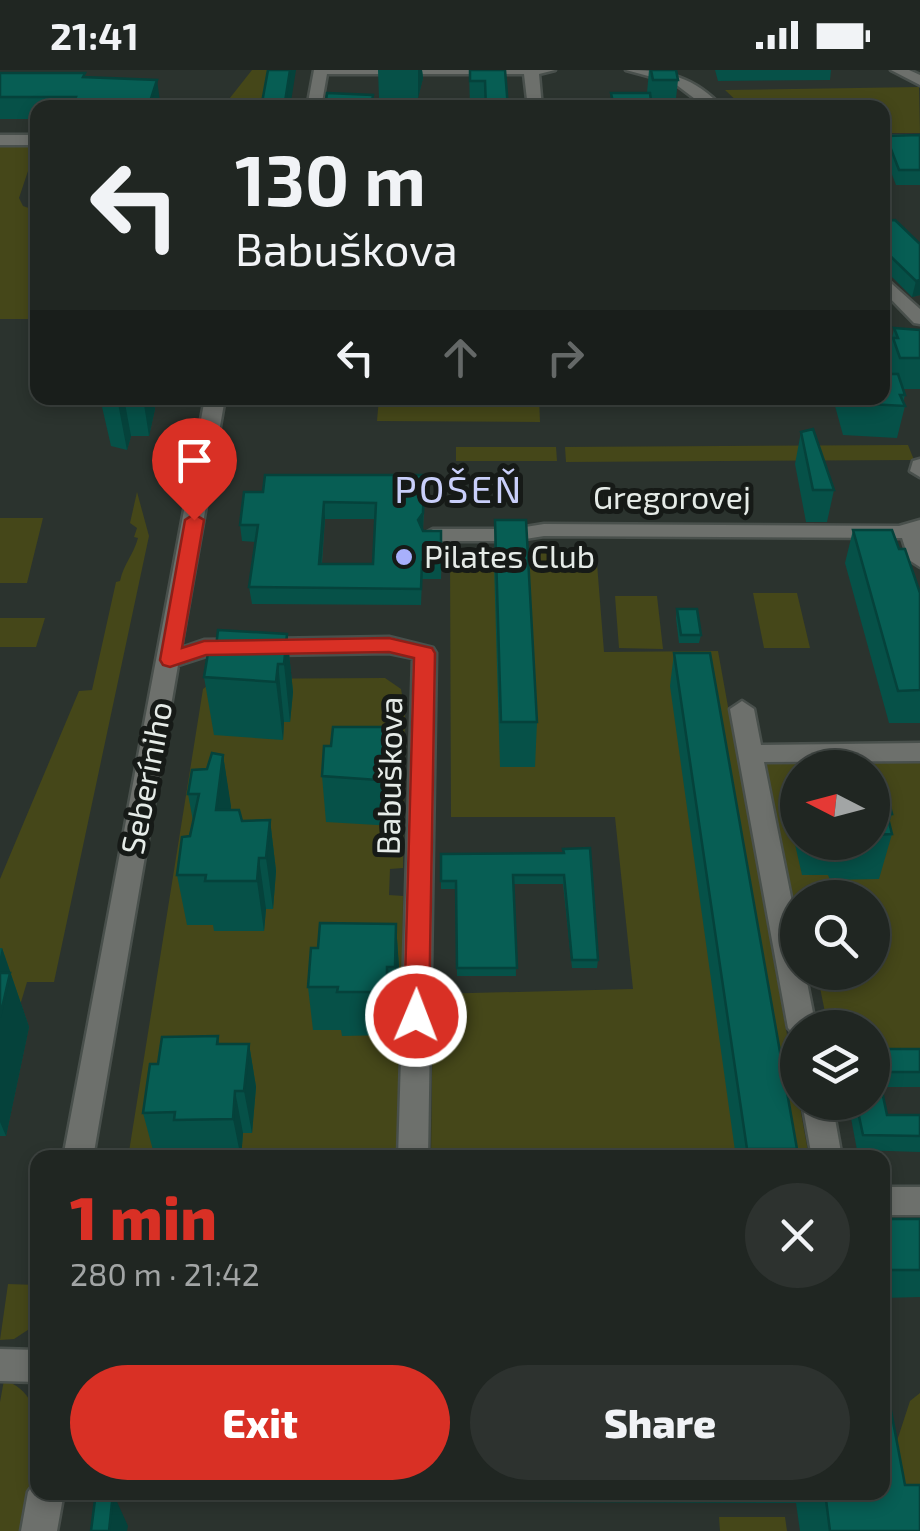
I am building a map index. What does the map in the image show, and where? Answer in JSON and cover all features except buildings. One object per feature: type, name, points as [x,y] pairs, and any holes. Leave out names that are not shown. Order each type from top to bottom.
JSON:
[{"type":"street","points":[[315,100],[321,70],[548,70]]},
{"type":"street","points":[[531,70],[534,100]]},
{"type":"street","points":[[634,70],[664,72],[696,81],[710,100]]},
{"type":"street","points":[[898,70],[920,81]]},
{"type":"street","points":[[0,140],[30,140]]},
{"type":"street","points":[[890,142],[920,142]]},
{"type":"street","points":[[890,288],[920,319]]},
{"type":"street","name":"Seberíniho","points":[[79,1150],[213,405]]},
{"type":"street","points":[[915,529],[920,560]]},
{"type":"street","name":"Gregorovej","points":[[432,536],[513,535],[544,530],[915,529]]},
{"type":"street","name":"Babuškova","points":[[170,660],[204,648],[389,645],[424,653],[413,1150]]},
{"type":"street","points":[[742,708],[799,1010]]},
{"type":"street","points":[[750,754],[920,752]]},
{"type":"street","points":[[820,1120],[826,1150]]},
{"type":"street","points":[[890,1201],[920,1201]]},
{"type":"street","points":[[0,1366],[30,1366]]},
{"type":"street","points":[[39,1531],[45,1500]]},
{"type":"shaded area","points":[[252,70],[275,70],[270,100],[228,100]]},
{"type":"shaded area","points":[[919,87],[920,133],[890,133],[890,100],[736,100],[725,90]]},
{"type":"shaded area","points":[[0,144],[30,144],[30,165],[19,198],[23,206],[30,208],[30,319],[0,319]]},
{"type":"shaded area","points":[[378,405],[539,405],[540,422],[377,421]]},
{"type":"shaded area","points":[[908,445],[914,460],[566,462],[565,447]]},
{"type":"shaded area","points":[[456,447],[556,447],[557,461],[456,461]]},
{"type":"shaded area","points":[[137,492],[149,536],[54,982],[27,982],[21,1002],[0,1003],[0,879],[79,691],[92,690],[116,582],[120,581],[138,538],[134,537],[137,528],[130,523]]},
{"type":"shaded area","points":[[0,518],[43,518],[27,583],[0,583]]},
{"type":"shaded area","points":[[596,551],[604,652],[718,651],[783,1010],[780,1120],[802,1120],[808,1150],[431,1150],[433,994],[633,989],[615,817],[451,817],[450,552]]},
{"type":"shaded area","points":[[753,593],[797,593],[810,648],[764,648]]},
{"type":"shaded area","points":[[615,596],[657,596],[663,649],[619,648]]},
{"type":"shaded area","points":[[0,618],[45,618],[36,647],[0,647]]},
{"type":"shaded area","points":[[385,678],[401,689],[405,711],[403,868],[390,869],[389,895],[403,896],[401,1150],[129,1150],[203,689],[216,679]]},
{"type":"shaded area","points":[[890,757],[920,757],[920,1064],[890,1064],[890,1010],[825,1010],[820,990],[890,990],[890,880],[784,880],[758,758],[780,758],[780,860],[890,860]]},
{"type":"shaded area","points":[[8,1284],[30,1285],[30,1329],[14,1339],[0,1340]]},
{"type":"shaded area","points":[[4,1380],[22,1390],[30,1402],[30,1487],[20,1531],[0,1531],[0,1402]]},
{"type":"shaded area","points":[[920,1393],[920,1531],[893,1453],[910,1401]]},
{"type":"shaded area","points":[[719,1517],[785,1517],[787,1531],[720,1531]]},
{"type":"place","name":"Pilates Club","points":[[404,557]]},
{"type":"district","name":"POŠEŇ","points":[[459,490]]},
{"type":"route","points":[[194,520],[170,660],[204,648],[389,645],[424,653],[416,1016]]}]
